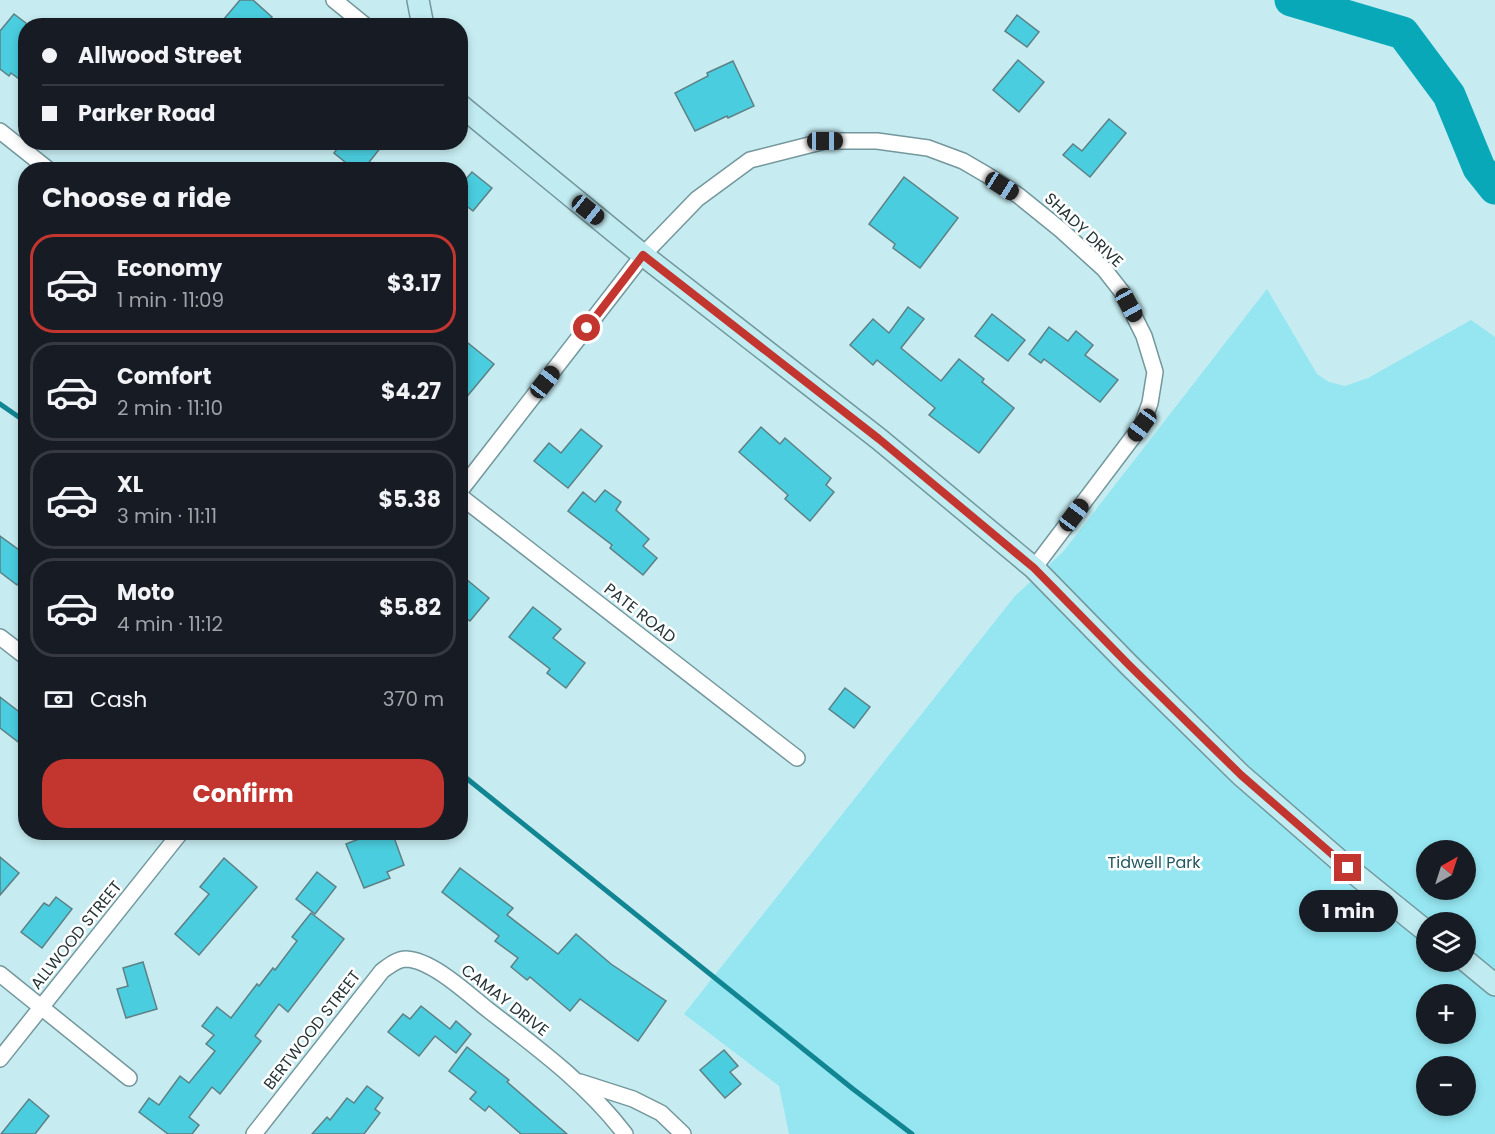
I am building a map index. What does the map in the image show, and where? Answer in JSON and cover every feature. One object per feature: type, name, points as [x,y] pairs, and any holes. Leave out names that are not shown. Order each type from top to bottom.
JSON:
[{"type":"main road","points":[[418,0],[421,18]]},
{"type":"main road","points":[[468,112],[643,255],[879,439],[1034,568],[1241,775],[1348,868],[1416,922]]},
{"type":"main road","points":[[1476,970],[1495,985]]},
{"type":"street","points":[[334,0],[356,18]]},
{"type":"street","points":[[0,131],[18,146]]},
{"type":"street","name":"SHADY DRIVE","points":[[643,255],[697,200],[750,160],[825,141],[877,141],[928,148],[963,161],[1018,196],[1061,230],[1104,269],[1122,292],[1136,317],[1153,360],[1154,385],[1142,425],[1034,568]]},
{"type":"street","points":[[23,150],[38,162]]},
{"type":"street","points":[[468,481],[643,255]]},
{"type":"street","name":"PATE ROAD","points":[[468,502],[797,758]]},
{"type":"street","points":[[0,637],[18,651]]},
{"type":"street","name":"ALLWOOD STREET","points":[[0,1059],[175,840]]},
{"type":"street","name":"CAMAY DRIVE","points":[[406,959],[435,968],[556,1063],[626,1134]]},
{"type":"street","name":"BERTWOOD STREET","points":[[254,1134],[382,971],[393,963],[406,959]]},
{"type":"street","points":[[0,974],[129,1078]]},
{"type":"street","name":"CAMAY DRIVE","points":[[576,1081],[633,1098],[661,1113],[683,1134]]},
{"type":"green space","name":"Tidwell Park","points":[[1267,289],[1317,374],[1329,382],[1345,386],[1368,378],[1471,320],[1495,337],[1495,1134],[789,1134],[779,1086],[684,1014],[1015,596],[1063,552]]},
{"type":"building","points":[[240,0],[253,0],[272,17],[271,18],[225,18]]},
{"type":"building","points":[[14,14],[19,18],[18,78],[11,73],[9,76],[0,69],[0,31]]},
{"type":"building","points":[[1017,15],[1039,32],[1027,47],[1005,31]]},
{"type":"building","points":[[1018,60],[1044,82],[1019,112],[993,90]]},
{"type":"building","points":[[733,61],[754,106],[695,131],[675,93],[708,76],[707,73]]},
{"type":"building","points":[[1109,119],[1126,133],[1090,177],[1063,155],[1073,144],[1082,151]]},
{"type":"building","points":[[336,150],[379,150],[369,162],[345,162],[334,153]]},
{"type":"building","points":[[472,172],[492,188],[473,211],[468,207],[468,177]]},
{"type":"building","points":[[904,177],[958,218],[920,268],[893,248],[895,244],[869,224]]},
{"type":"building","points":[[908,307],[924,319],[901,348],[941,381],[959,359],[984,379],[982,382],[1014,408],[979,453],[929,415],[935,408],[877,360],[873,365],[850,345],[873,319],[889,333]]},
{"type":"building","points":[[992,314],[1025,340],[1008,361],[975,336]]},
{"type":"building","points":[[1049,327],[1068,341],[1076,331],[1093,345],[1085,355],[1118,380],[1100,402],[1044,359],[1041,363],[1029,354]]},
{"type":"building","points":[[468,343],[494,364],[468,395]]},
{"type":"building","points":[[761,427],[780,444],[785,438],[831,478],[826,485],[834,492],[810,521],[785,499],[788,495],[739,452]]},
{"type":"building","points":[[581,429],[602,446],[568,488],[534,461],[549,443],[561,453]]},
{"type":"building","points":[[605,490],[621,502],[616,510],[649,539],[643,546],[657,558],[643,575],[610,548],[612,545],[568,511],[583,492],[595,502]]},
{"type":"building","points":[[0,536],[18,549],[18,584],[0,572]]},
{"type":"building","points":[[468,581],[489,598],[470,621],[468,620]]},
{"type":"building","points":[[533,607],[561,629],[553,638],[585,663],[566,688],[547,673],[550,669],[509,637]]},
{"type":"building","points":[[845,688],[870,707],[854,728],[829,709]]},
{"type":"building","points":[[0,697],[18,711],[18,742],[0,728]]},
{"type":"building","points":[[356,840],[395,840],[404,865],[387,872],[390,878],[364,888],[346,844]]},
{"type":"building","points":[[0,857],[19,873],[0,895]]},
{"type":"building","points":[[224,858],[257,887],[199,955],[175,934],[209,894],[200,887]]},
{"type":"building","points":[[460,868],[513,908],[507,915],[558,954],[576,934],[611,964],[666,1001],[638,1041],[580,999],[570,1011],[530,977],[527,980],[511,967],[518,958],[495,941],[499,936],[442,892]]},
{"type":"building","points":[[317,872],[336,887],[315,914],[296,899]]},
{"type":"building","points":[[56,897],[72,909],[42,948],[21,932],[44,903],[49,906]]},
{"type":"building","points":[[311,913],[344,939],[288,1012],[279,1004],[255,1036],[261,1041],[220,1094],[212,1087],[189,1117],[199,1125],[192,1134],[168,1134],[139,1112],[149,1098],[159,1105],[180,1076],[189,1083],[215,1051],[206,1044],[214,1035],[202,1026],[217,1007],[231,1018],[257,984],[259,986],[273,968],[275,970],[297,941],[292,937]]},
{"type":"building","points":[[143,962],[157,1009],[126,1018],[117,989],[128,986],[123,968]]},
{"type":"building","points":[[421,1006],[450,1029],[456,1021],[471,1034],[456,1053],[435,1036],[419,1056],[388,1032],[403,1014],[410,1019]]},
{"type":"building","points":[[467,1047],[509,1080],[507,1082],[567,1134],[521,1134],[489,1106],[485,1111],[470,1099],[476,1092],[449,1071]]},
{"type":"building","points":[[724,1050],[738,1066],[730,1072],[741,1084],[725,1098],[700,1070]]},
{"type":"building","points":[[367,1086],[383,1098],[375,1109],[380,1113],[364,1134],[312,1134],[327,1117],[330,1120],[347,1098],[354,1103]]},
{"type":"building","points":[[29,1099],[49,1116],[35,1134],[1,1134]]},
{"type":"waterway","points":[[1291,0],[1403,33],[1449,95],[1479,168],[1495,188]]},
{"type":"waterway","points":[[0,404],[18,416]]},
{"type":"waterway","points":[[468,779],[912,1134]]},
{"type":"route","points":[[587,328],[643,255],[879,439],[1034,568],[1241,775],[1348,868]]}]
